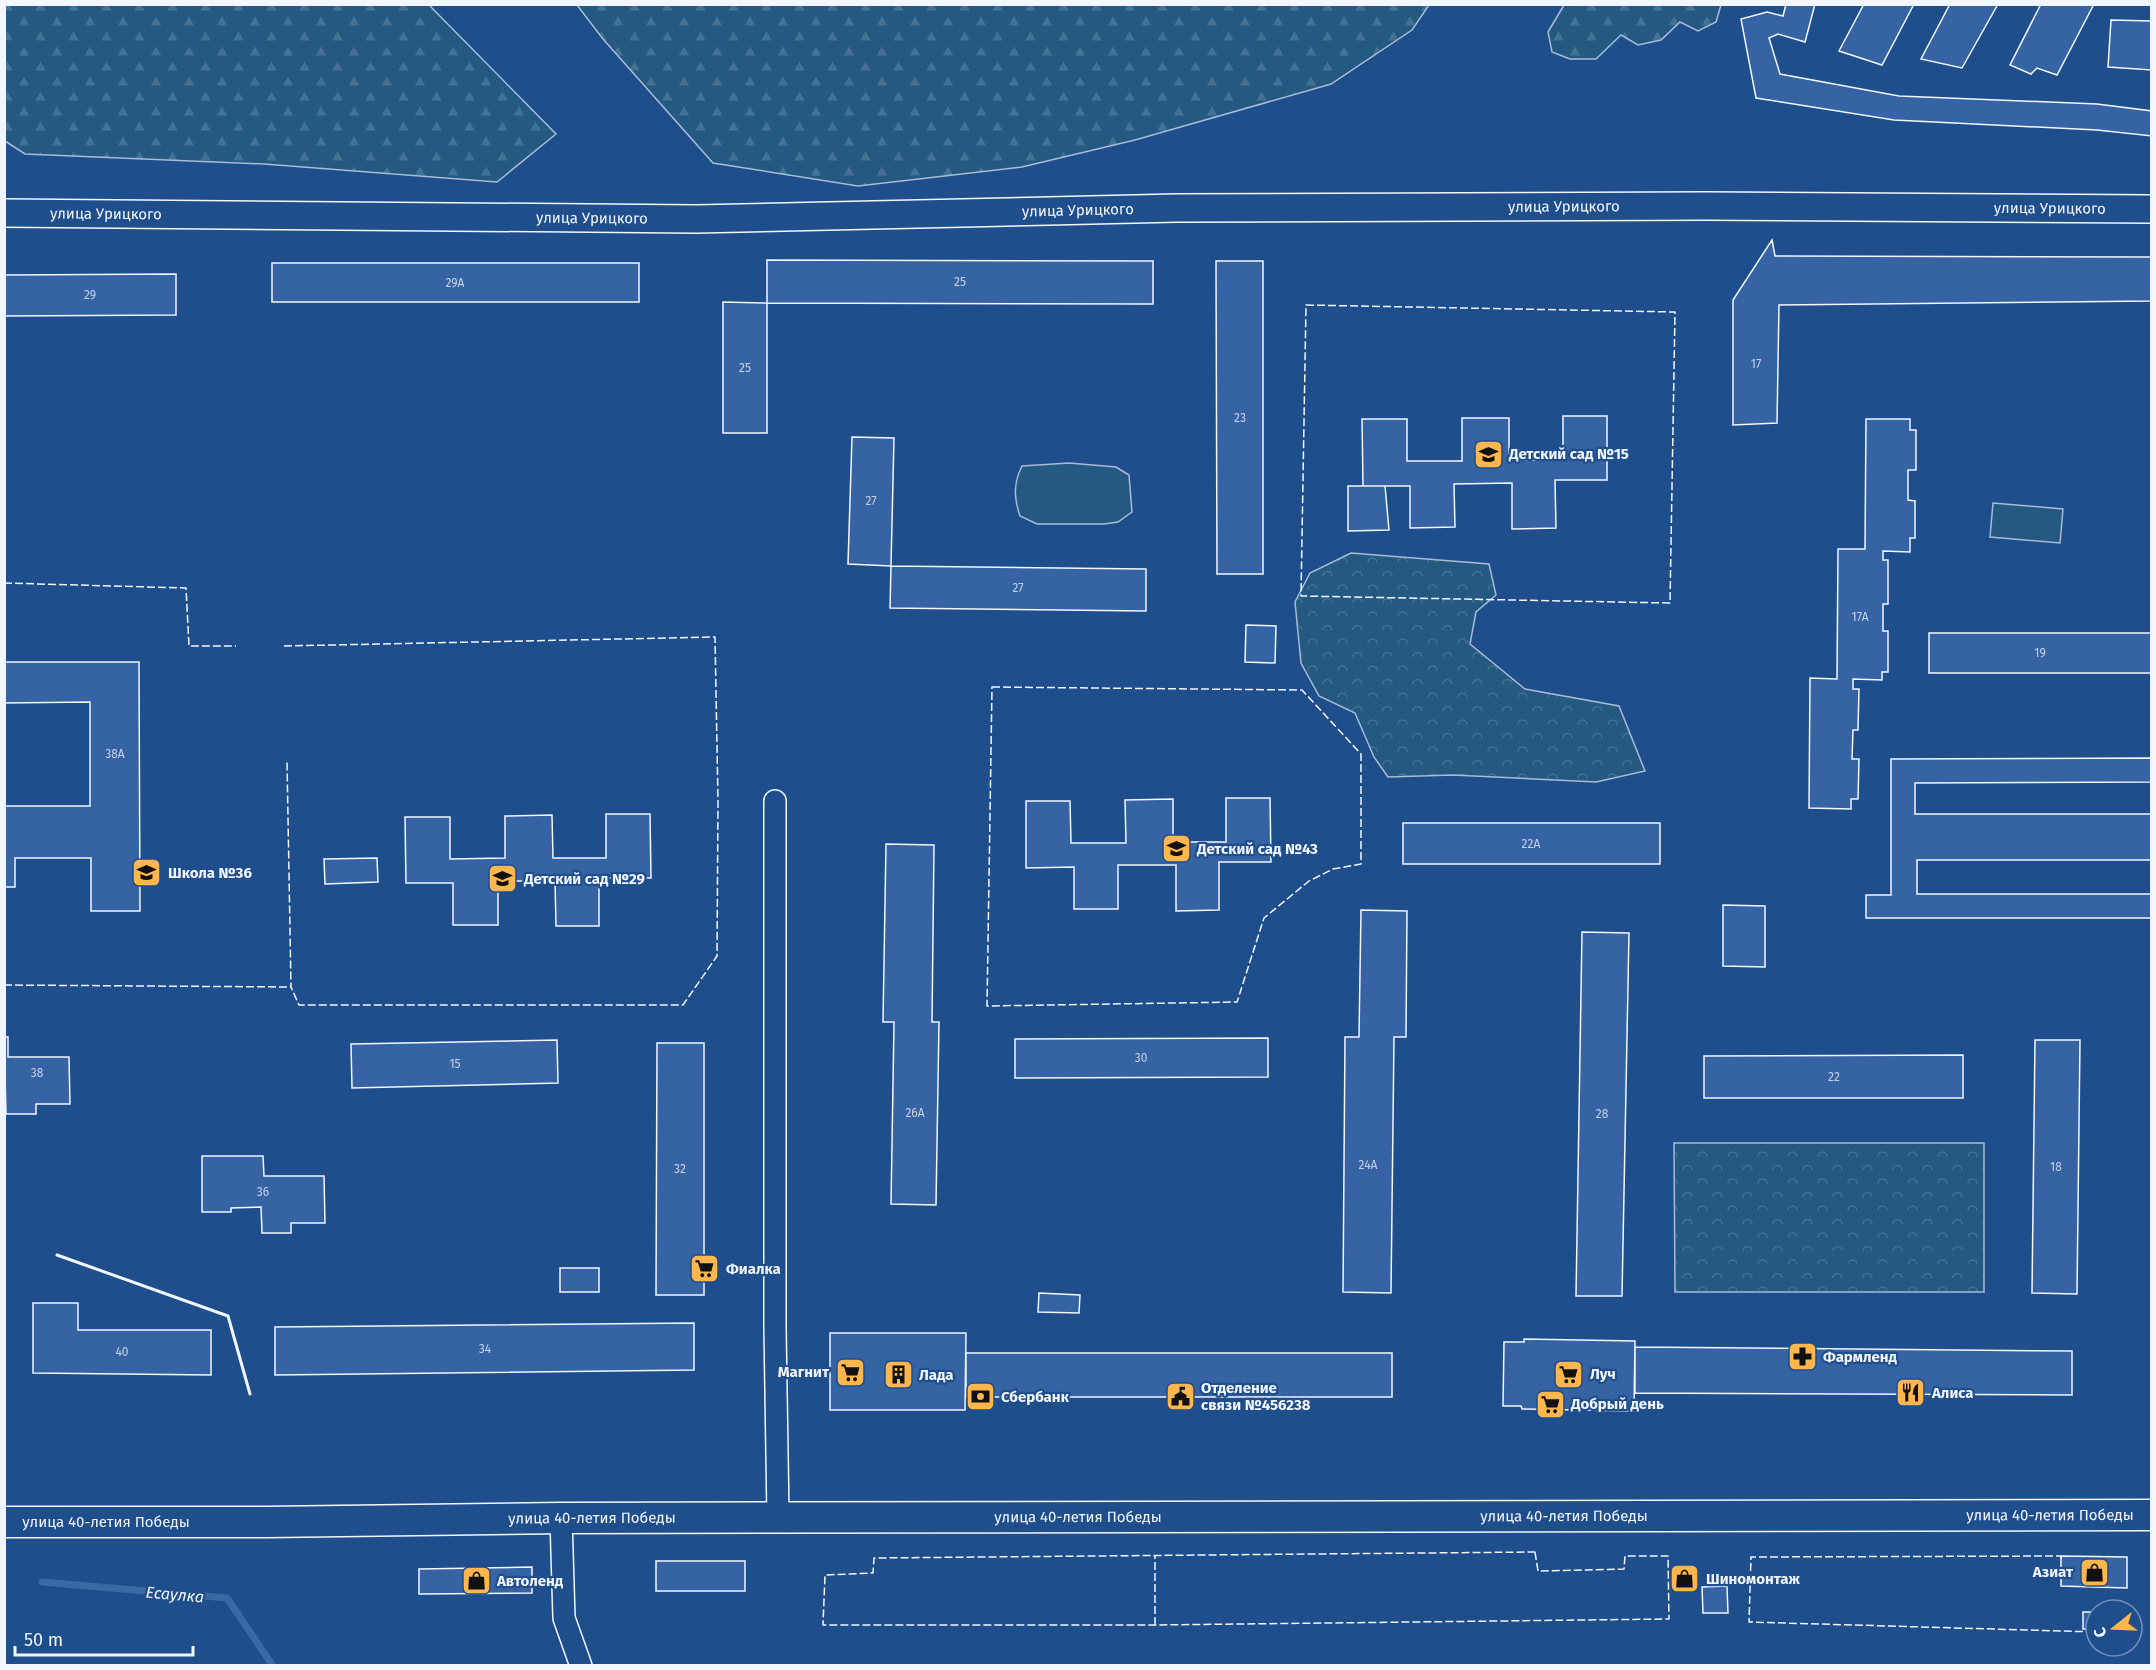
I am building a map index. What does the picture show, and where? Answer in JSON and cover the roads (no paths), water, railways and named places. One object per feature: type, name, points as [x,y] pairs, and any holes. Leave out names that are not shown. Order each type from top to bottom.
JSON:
[{"type":"main road","name":"улица 40-летия Победы","points":[[5,1522],[778,1517],[2151,1515]]},
{"type":"street","name":"улица Урицкого","points":[[4,213],[696,219],[1189,208],[1718,206],[2151,209]]},
{"type":"street","points":[[775,801],[775,1328],[778,1517]]},
{"type":"street","points":[[4,1514],[5,1522]]},
{"type":"street","points":[[561,1518],[564,1618],[581,1665]]},
{"type":"waterway","name":"Есаулка","points":[[42,1582],[227,1598],[273,1666]]},
{"type":"place","name":"Детский сад №15","points":[[1488,454]]},
{"type":"place","name":"Детский сад №43","points":[[1176,849]]},
{"type":"place","name":"Школа №36","points":[[147,873]]},
{"type":"place","name":"Детский сад №29","points":[[503,879]]},
{"type":"place","name":"Фиалка","points":[[705,1269]]},
{"type":"place","name":"Фармленд","points":[[1802,1357]]},
{"type":"place","name":"Магнит","points":[[850,1372]]},
{"type":"place","name":"Луч","points":[[1569,1374]]},
{"type":"place","name":"Лада","points":[[898,1375]]},
{"type":"place","name":"Алиса","points":[[1911,1393]]},
{"type":"place","name":"Сбербанк","points":[[980,1397]]},
{"type":"place","name":"Отделение связи №456238","points":[[1180,1397]]},
{"type":"place","name":"Добрый день","points":[[1550,1404]]},
{"type":"place","name":"Азиат","points":[[2094,1572]]},
{"type":"place","name":"Шиномонтаж","points":[[1685,1579]]},
{"type":"place","name":"Автоленд","points":[[476,1581]]}]
